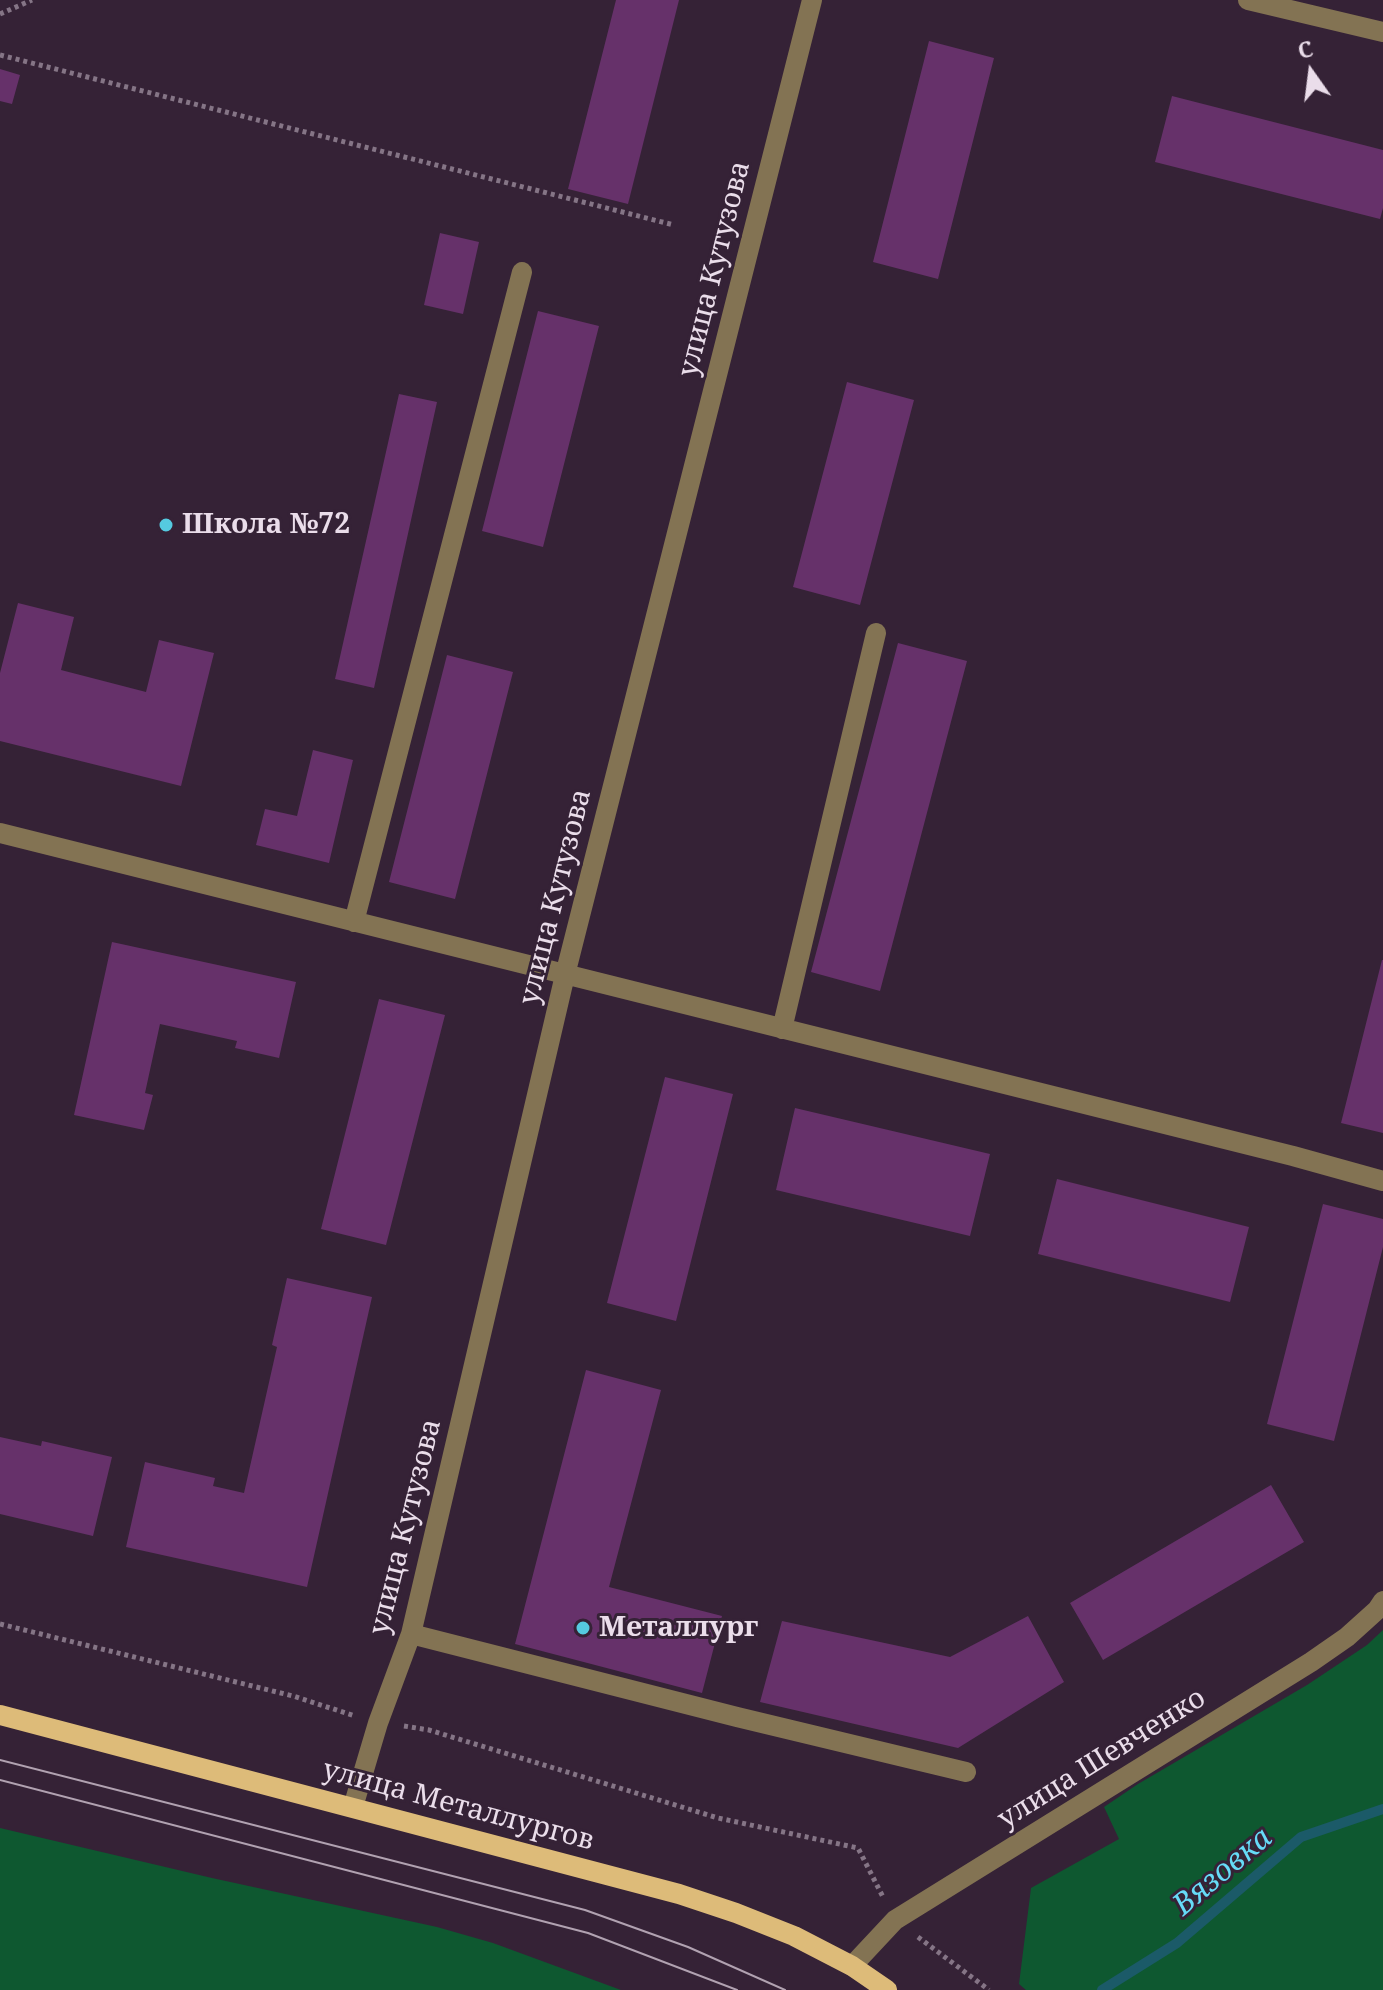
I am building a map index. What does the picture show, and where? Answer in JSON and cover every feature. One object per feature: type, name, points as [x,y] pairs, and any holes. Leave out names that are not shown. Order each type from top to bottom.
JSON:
[{"type":"main road","name":"улица Металлургов","points":[[0,1715],[679,1894],[794,1936],[852,1966],[887,1990]]},
{"type":"street","name":"улица Кутузова","points":[[353,1807],[378,1723],[411,1634],[565,975],[812,0]]},
{"type":"street","points":[[1248,0],[1383,32]]},
{"type":"street","points":[[354,922],[522,272]]},
{"type":"street","points":[[782,1029],[876,633]]},
{"type":"street","points":[[0,833],[1383,1181]]},
{"type":"street","name":"улица Шевченко","points":[[852,1966],[895,1920],[1311,1662],[1347,1637],[1383,1601]]},
{"type":"street","points":[[411,1634],[966,1772]]},
{"type":"path","points":[[0,14],[32,0]]},
{"type":"path","points":[[0,55],[674,225]]},
{"type":"path","points":[[0,1624],[293,1696],[378,1723],[429,1730],[718,1818],[858,1848],[895,1920],[989,1990]]},
{"type":"green space","points":[[1383,1630],[1383,1990],[1026,1990],[1019,1984],[1031,1888],[1119,1839],[1104,1807],[1307,1685],[1367,1645]]},
{"type":"green space","points":[[0,1828],[437,1927],[493,1943],[621,1990],[0,1990]]},
{"type":"building","points":[[616,0],[679,0],[628,204],[568,189]]},
{"type":"building","points":[[929,41],[994,58],[938,279],[873,262]]},
{"type":"building","points":[[0,69],[20,75],[12,104],[0,101]]},
{"type":"building","points":[[1172,96],[1383,150],[1383,208],[1380,219],[1155,162]]},
{"type":"building","points":[[440,233],[479,242],[463,314],[424,305]]},
{"type":"building","points":[[538,311],[599,326],[543,547],[482,531]]},
{"type":"building","points":[[847,382],[914,400],[860,605],[793,587]]},
{"type":"building","points":[[399,394],[437,402],[374,688],[335,679]]},
{"type":"building","points":[[18,603],[74,617],[61,670],[146,692],[159,640],[214,653],[181,786],[0,741],[0,673]]},
{"type":"building","points":[[898,643],[967,661],[880,991],[811,972]]},
{"type":"building","points":[[447,655],[513,672],[455,899],[389,882]]},
{"type":"building","points":[[313,750],[353,760],[329,863],[256,845],[265,809],[297,816]]},
{"type":"building","points":[[112,942],[296,982],[279,1058],[235,1048],[237,1041],[160,1024],[145,1093],[153,1095],[144,1130],[74,1115]]},
{"type":"building","points":[[1383,960],[1383,1133],[1341,1123]]},
{"type":"building","points":[[379,999],[445,1015],[386,1245],[321,1229]]},
{"type":"building","points":[[665,1077],[733,1094],[676,1321],[607,1303]]},
{"type":"building","points":[[795,1108],[990,1154],[970,1236],[776,1190]]},
{"type":"building","points":[[1057,1179],[1249,1227],[1230,1302],[1038,1254]]},
{"type":"building","points":[[1323,1204],[1383,1219],[1383,1247],[1334,1441],[1267,1424]]},
{"type":"building","points":[[287,1278],[372,1297],[307,1587],[126,1547],[145,1462],[215,1478],[213,1486],[244,1493],[277,1347],[272,1345]]},
{"type":"building","points":[[586,1370],[661,1390],[609,1587],[722,1616],[702,1693],[515,1644]]},
{"type":"building","points":[[0,1437],[41,1446],[42,1441],[112,1457],[93,1536],[0,1514]]},
{"type":"building","points":[[1271,1485],[1304,1542],[1103,1660],[1070,1603]]},
{"type":"building","points":[[1028,1616],[1064,1682],[958,1748],[760,1702],[782,1621],[950,1657]]},
{"type":"waterway","name":"Вязовка","points":[[1102,1990],[1177,1943],[1301,1837],[1383,1809]]},
{"type":"tram line","points":[[0,1760],[585,1910],[688,1947],[785,1990]]},
{"type":"tram line","points":[[0,1780],[588,1933],[737,1990]]},
{"type":"place","name":"Школа №72","points":[[166,525]]},
{"type":"place","name":"Металлург","points":[[583,1628]]}]
